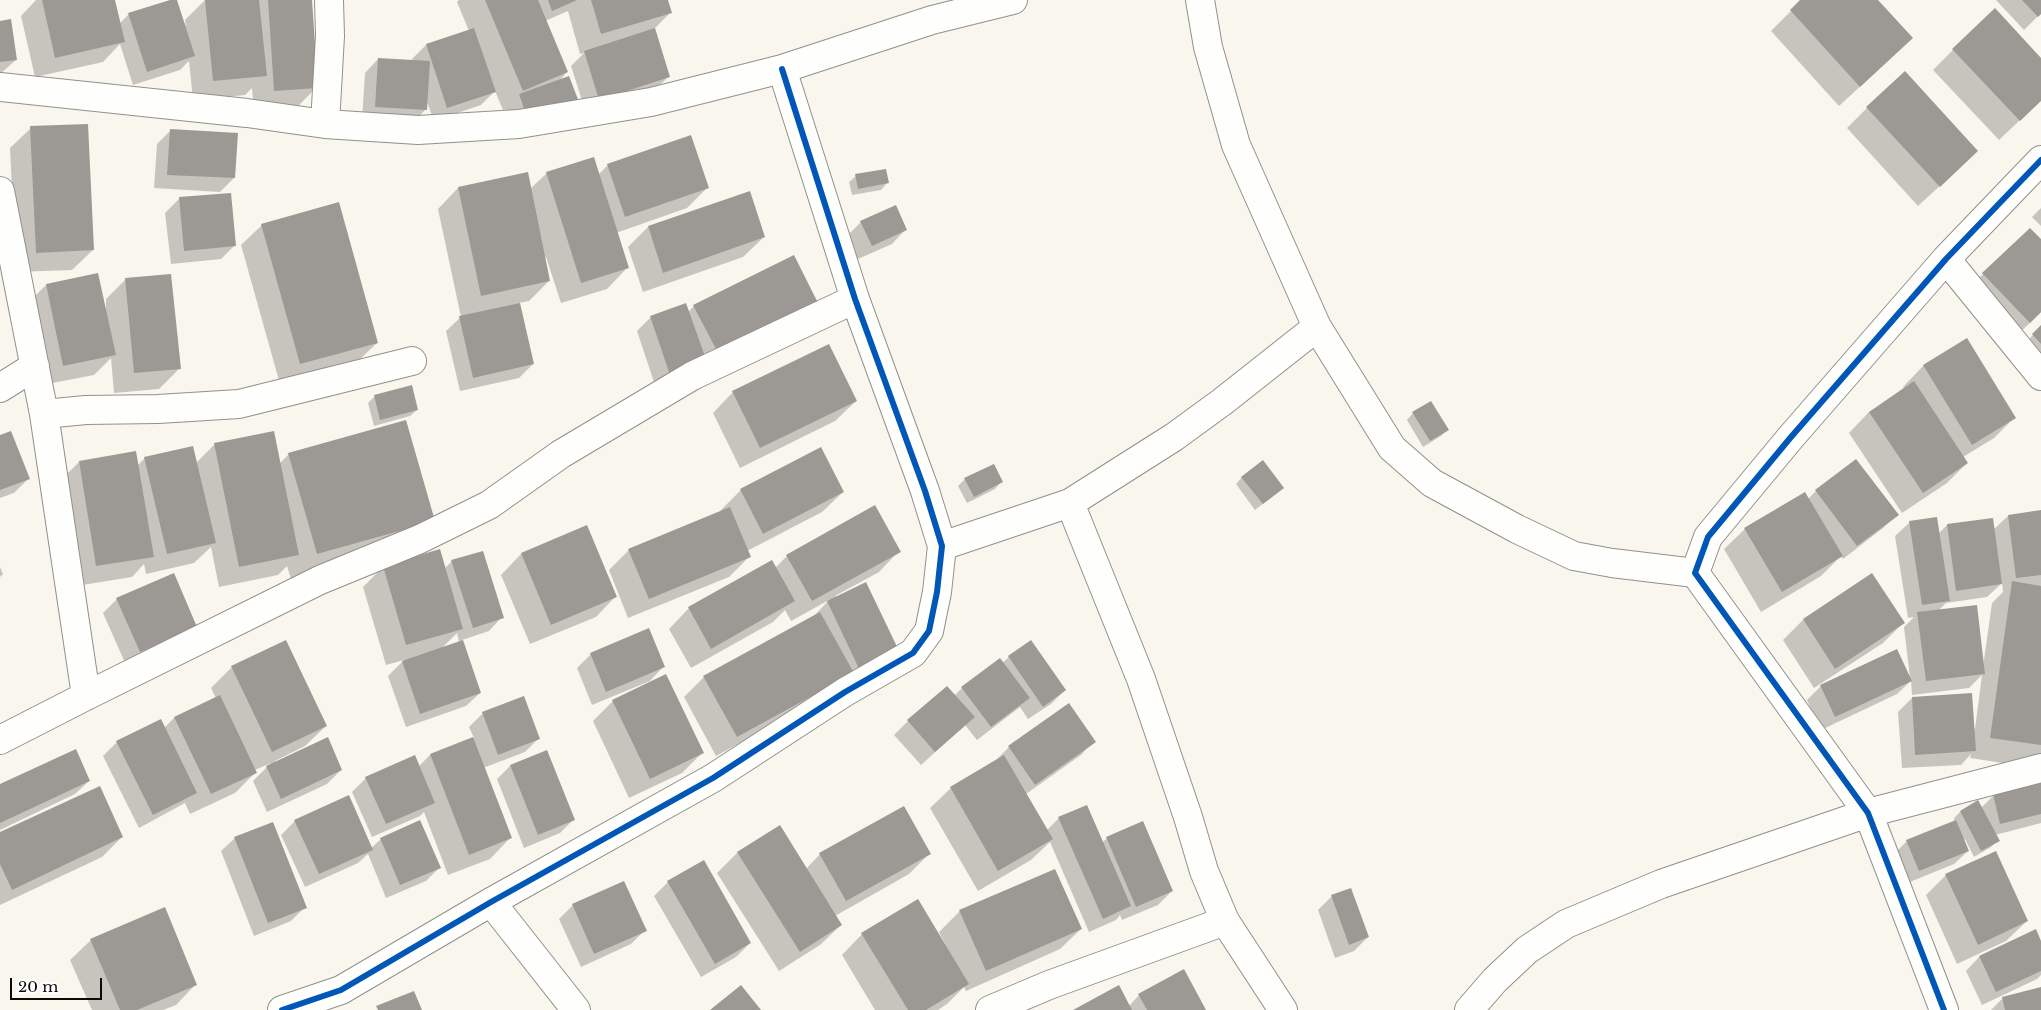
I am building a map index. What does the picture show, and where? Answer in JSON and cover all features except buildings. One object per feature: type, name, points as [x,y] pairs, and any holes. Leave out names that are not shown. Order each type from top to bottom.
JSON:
[{"type":"street","points":[[325,124],[330,36],[329,0]]},
{"type":"street","points":[[0,87],[247,113],[325,124],[418,130],[519,124],[651,102],[782,69],[927,10],[1013,0]]},
{"type":"street","points":[[1200,0],[1208,47],[1236,145],[1317,327],[1392,448],[1432,484],[1517,529],[1574,556],[1612,563],[1695,573],[1868,813],[1944,1010]]},
{"type":"street","points":[[282,1010],[344,1000],[491,902],[713,778],[845,692],[913,653],[929,630],[937,592],[942,546],[925,491],[856,299],[782,69]]},
{"type":"street","points":[[1695,573],[1708,537],[1946,259],[2041,160]]},
{"type":"street","points":[[0,191],[44,414],[86,696]]},
{"type":"street","points":[[1946,259],[2041,376]]},
{"type":"street","points":[[0,740],[320,580],[420,539],[489,505],[560,454],[692,376],[856,299]]},
{"type":"street","points":[[942,546],[1070,503],[1174,437],[1222,402],[1317,327]]},
{"type":"street","points":[[44,414],[86,410],[158,409],[239,404],[412,361]]},
{"type":"street","points":[[0,388],[35,366]]},
{"type":"street","points":[[1070,503],[1141,679],[1188,817],[1204,871],[1225,921],[1283,1010]]},
{"type":"street","points":[[1470,1010],[1495,980],[1527,950],[1566,924],[1661,884],[1868,813],[2041,768]]},
{"type":"street","points":[[491,902],[576,1010]]},
{"type":"street","points":[[990,1010],[1048,985],[1225,921]]},
{"type":"cycle path","points":[[282,1010],[341,990],[491,902],[713,778],[845,692],[913,653],[929,631],[937,592],[942,546],[925,491],[855,299],[782,69]]},
{"type":"cycle path","points":[[1944,1010],[1868,813],[1695,573],[1708,537],[1791,437],[1946,259],[2041,160]]}]
